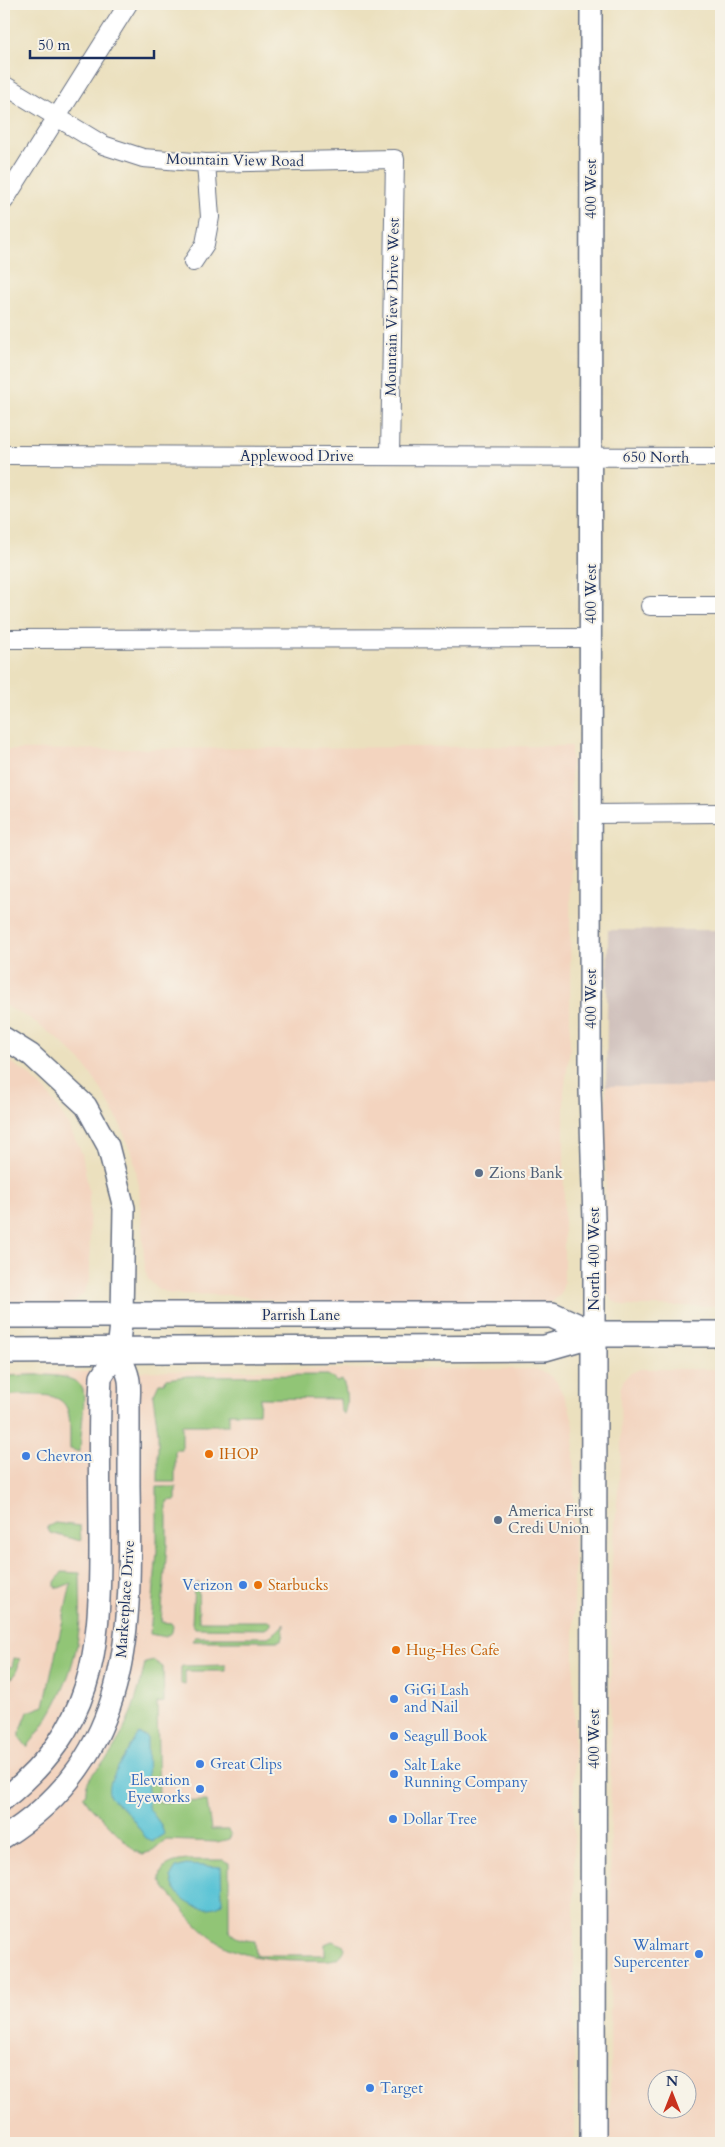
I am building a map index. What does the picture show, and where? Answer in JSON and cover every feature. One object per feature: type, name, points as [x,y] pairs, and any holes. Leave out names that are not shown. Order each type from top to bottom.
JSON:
[{"type":"main road","name":"Parrish Lane","points":[[4,1315],[552,1315],[594,1334]]},
{"type":"main road","name":"Parrish Lane","points":[[4,1351],[118,1352],[545,1348],[594,1334],[721,1334]]},
{"type":"main road","name":"400 West","points":[[593,2143],[594,1334]]},
{"type":"street","points":[[4,200],[58,118],[128,4]]},
{"type":"street","name":"400 West","points":[[591,4],[590,1127],[592,1185]]},
{"type":"street","name":"Mountain View Road","points":[[4,85],[103,145],[143,158],[206,163],[395,159]]},
{"type":"street","name":"Mountain View Drive West","points":[[390,456],[395,159]]},
{"type":"street","points":[[192,262],[205,244],[210,217],[206,163]]},
{"type":"street","name":"Applewood Drive","points":[[4,455],[591,456]]},
{"type":"street","name":"650 North","points":[[591,456],[721,458]]},
{"type":"street","points":[[650,606],[721,606]]},
{"type":"street","points":[[4,639],[591,638]]},
{"type":"street","points":[[590,814],[721,813]]},
{"type":"street","name":"Marketplace Drive","points":[[4,1038],[31,1055],[86,1106],[108,1146],[124,1208],[122,1315],[118,1352],[102,1377],[100,1598],[97,1640],[80,1704],[60,1739],[34,1771],[4,1799]]},
{"type":"street","name":"North 400 West","points":[[592,1185],[594,1220],[594,1334]]},
{"type":"street","name":"Marketplace Drive","points":[[4,1837],[44,1808],[82,1761],[100,1731],[112,1703],[119,1674],[125,1640],[128,1602],[130,1497],[129,1378],[118,1352]]},
{"type":"shaded area","points":[[571,746],[570,1048],[564,1092],[564,1282],[561,1294],[551,1303],[305,1305],[232,1295],[171,1294],[158,1289],[148,1279],[145,1270],[139,1187],[133,1155],[119,1122],[102,1091],[83,1063],[58,1039],[29,1018],[4,1005],[4,750]]},
{"type":"shaded area","points":[[608,930],[721,930],[721,1086],[606,1086]]},
{"type":"shaded area","points":[[4,1057],[29,1075],[47,1092],[68,1124],[82,1154],[89,1192],[90,1278],[84,1293],[72,1303],[4,1306]]},
{"type":"shaded area","points":[[606,1086],[721,1086],[721,1306],[625,1306],[613,1301],[608,1294],[605,1284]]},
{"type":"shaded area","points":[[326,1369],[535,1369],[548,1374],[556,1381],[569,1406],[574,1426],[574,2143],[4,2143],[4,1373]]},
{"type":"shaded area","points":[[640,1369],[721,1369],[721,2143],[610,2143],[611,1572],[621,1455],[620,1390],[624,1379]]},
{"type":"green space","points":[[328,1375],[337,1382],[342,1380],[344,1384],[346,1401],[344,1414],[341,1412],[340,1399],[260,1398],[259,1413],[229,1413],[229,1425],[182,1425],[182,1450],[175,1450],[175,1482],[158,1482],[158,1432],[153,1396],[159,1383],[164,1383],[166,1379],[189,1376]]},
{"type":"green space","points":[[4,1376],[60,1376],[78,1383],[84,1394],[80,1452],[70,1449],[68,1410],[64,1403],[48,1396],[12,1395],[4,1397]]},
{"type":"green space","points":[[157,1487],[176,1487],[176,1500],[167,1501],[167,1545],[161,1622],[171,1623],[173,1626],[172,1632],[165,1637],[150,1634],[157,1551]]},
{"type":"green space","points":[[55,1523],[80,1526],[81,1541],[50,1533],[47,1527]]},
{"type":"green space","points":[[62,1572],[80,1573],[80,1620],[75,1655],[64,1688],[48,1719],[27,1747],[20,1738],[20,1732],[28,1712],[44,1706],[71,1583],[59,1588],[55,1587],[55,1582]]},
{"type":"green space","points":[[198,1582],[199,1621],[271,1621],[271,1625],[265,1629],[195,1628],[192,1623],[194,1586]]},
{"type":"green space","points":[[284,1624],[283,1638],[279,1641],[192,1641],[195,1637],[268,1637]]},
{"type":"green space","points":[[14,1658],[20,1659],[16,1674],[12,1678],[4,1677],[4,1666],[12,1667]]},
{"type":"green space","points":[[154,1661],[163,1667],[164,1702],[157,1703],[159,1802],[207,1801],[211,1830],[228,1830],[231,1835],[229,1839],[217,1842],[166,1840],[153,1851],[143,1854],[135,1851],[90,1806],[83,1796],[86,1794],[88,1782],[94,1772],[111,1753],[123,1732],[140,1686],[145,1663]]},
{"type":"green space","points":[[226,1665],[226,1671],[185,1671],[185,1685],[181,1684],[181,1667],[183,1666]]},
{"type":"green space","points":[[223,1860],[229,1863],[229,1930],[237,1938],[255,1941],[256,1955],[325,1955],[325,1944],[332,1941],[343,1945],[345,1948],[343,1953],[332,1960],[272,1959],[239,1952],[224,1946],[196,1924],[169,1894],[160,1880],[166,1866],[174,1862]]},
{"type":"water","points":[[139,1734],[147,1737],[148,1807],[161,1825],[164,1834],[153,1841],[146,1838],[129,1814],[110,1797],[109,1792],[109,1786],[114,1776]]},
{"type":"water","points":[[186,1865],[221,1867],[222,1904],[214,1907],[197,1907],[182,1899],[173,1885],[171,1876],[176,1868]]},
{"type":"place","name":"Zions Bank","points":[[479,1173]]},
{"type":"place","name":"IHOP","points":[[209,1454]]},
{"type":"place","name":"Chevron","points":[[26,1456]]},
{"type":"place","name":"America First Credi Union","points":[[498,1520]]},
{"type":"place","name":"Verizon","points":[[243,1585]]},
{"type":"place","name":"Starbucks","points":[[258,1585]]},
{"type":"place","name":"Hug-Hes Cafe","points":[[396,1650]]},
{"type":"place","name":"GiGi Lash and Nail","points":[[394,1699]]},
{"type":"place","name":"Seagull Book","points":[[394,1736]]},
{"type":"place","name":"Great Clips","points":[[200,1764]]},
{"type":"place","name":"Salt Lake Running Company","points":[[394,1774]]},
{"type":"place","name":"Elevation Eyeworks","points":[[200,1789]]},
{"type":"place","name":"Dollar Tree","points":[[393,1819]]},
{"type":"place","name":"Walmart Supercenter","points":[[699,1954]]},
{"type":"place","name":"Target","points":[[370,2088]]}]
